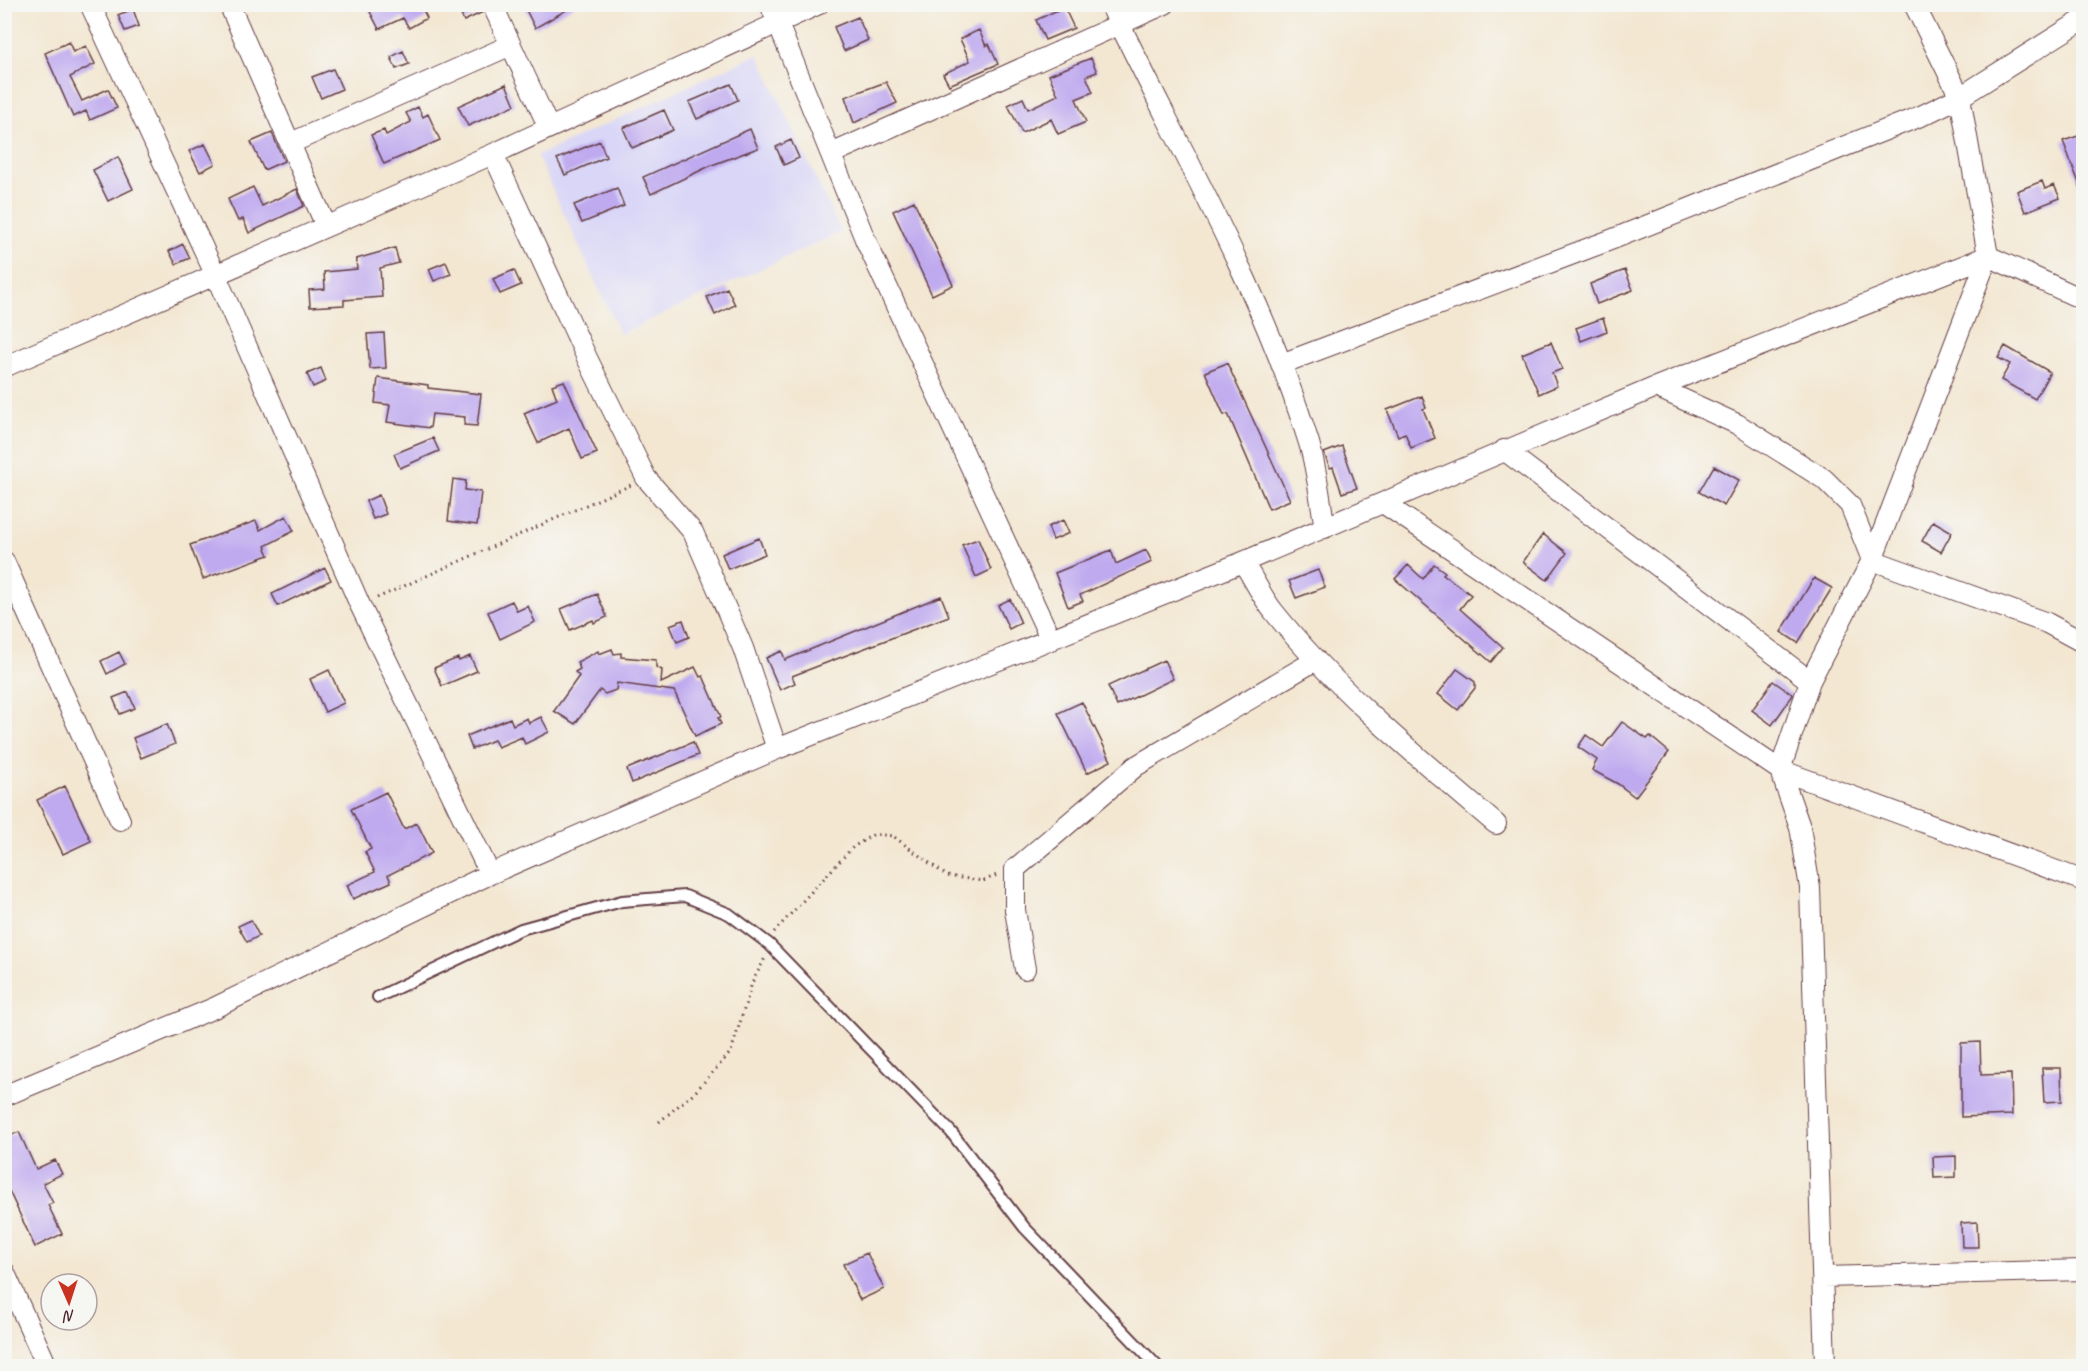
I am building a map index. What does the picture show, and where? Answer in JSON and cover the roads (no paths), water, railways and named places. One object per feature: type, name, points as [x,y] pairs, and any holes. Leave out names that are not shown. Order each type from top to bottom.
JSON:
[{"type":"street","points":[[90,4],[216,276],[360,605],[490,874]]},
{"type":"street","points":[[492,4],[549,128]]},
{"type":"street","points":[[770,4],[866,239],[1051,640]]},
{"type":"street","points":[[4,367],[493,154],[819,4]]},
{"type":"street","points":[[1110,4],[1235,251],[1281,364],[1310,445],[1325,528]]},
{"type":"street","points":[[831,154],[1165,4]]},
{"type":"street","points":[[1826,1366],[1810,888],[1800,827],[1780,770],[1810,681],[1872,560],[1988,256],[1960,97],[1914,4]]},
{"type":"street","points":[[235,6],[326,226]]},
{"type":"street","points":[[1281,364],[1624,235],[1923,115],[1960,97],[2084,19]]},
{"type":"street","points":[[291,143],[511,45]]},
{"type":"street","points":[[493,154],[587,358],[646,478],[693,532],[743,648],[777,749]]},
{"type":"street","points":[[4,1096],[214,1008],[490,874],[777,749],[1243,562],[1656,387],[1988,256],[2084,300]]},
{"type":"street","points":[[1656,387],[1737,424],[1824,478],[1850,505],[1872,560],[2047,623],[2084,643]]},
{"type":"street","points":[[1504,450],[1810,681]]},
{"type":"street","points":[[1383,502],[1780,770],[2084,881]]},
{"type":"street","points":[[4,561],[120,820]]},
{"type":"street","points":[[1243,562],[1273,611],[1316,660],[1390,733],[1496,824]]},
{"type":"street","points":[[1025,969],[1015,910],[1016,868],[1136,766],[1316,660]]},
{"type":"street","points":[[1824,1277],[2084,1270]]},
{"type":"street","points":[[4,1271],[47,1366]]},
{"type":"lane","points":[[378,997],[521,929],[622,901],[685,896],[729,914],[769,944],[951,1132],[1024,1227],[1157,1366]]}]
